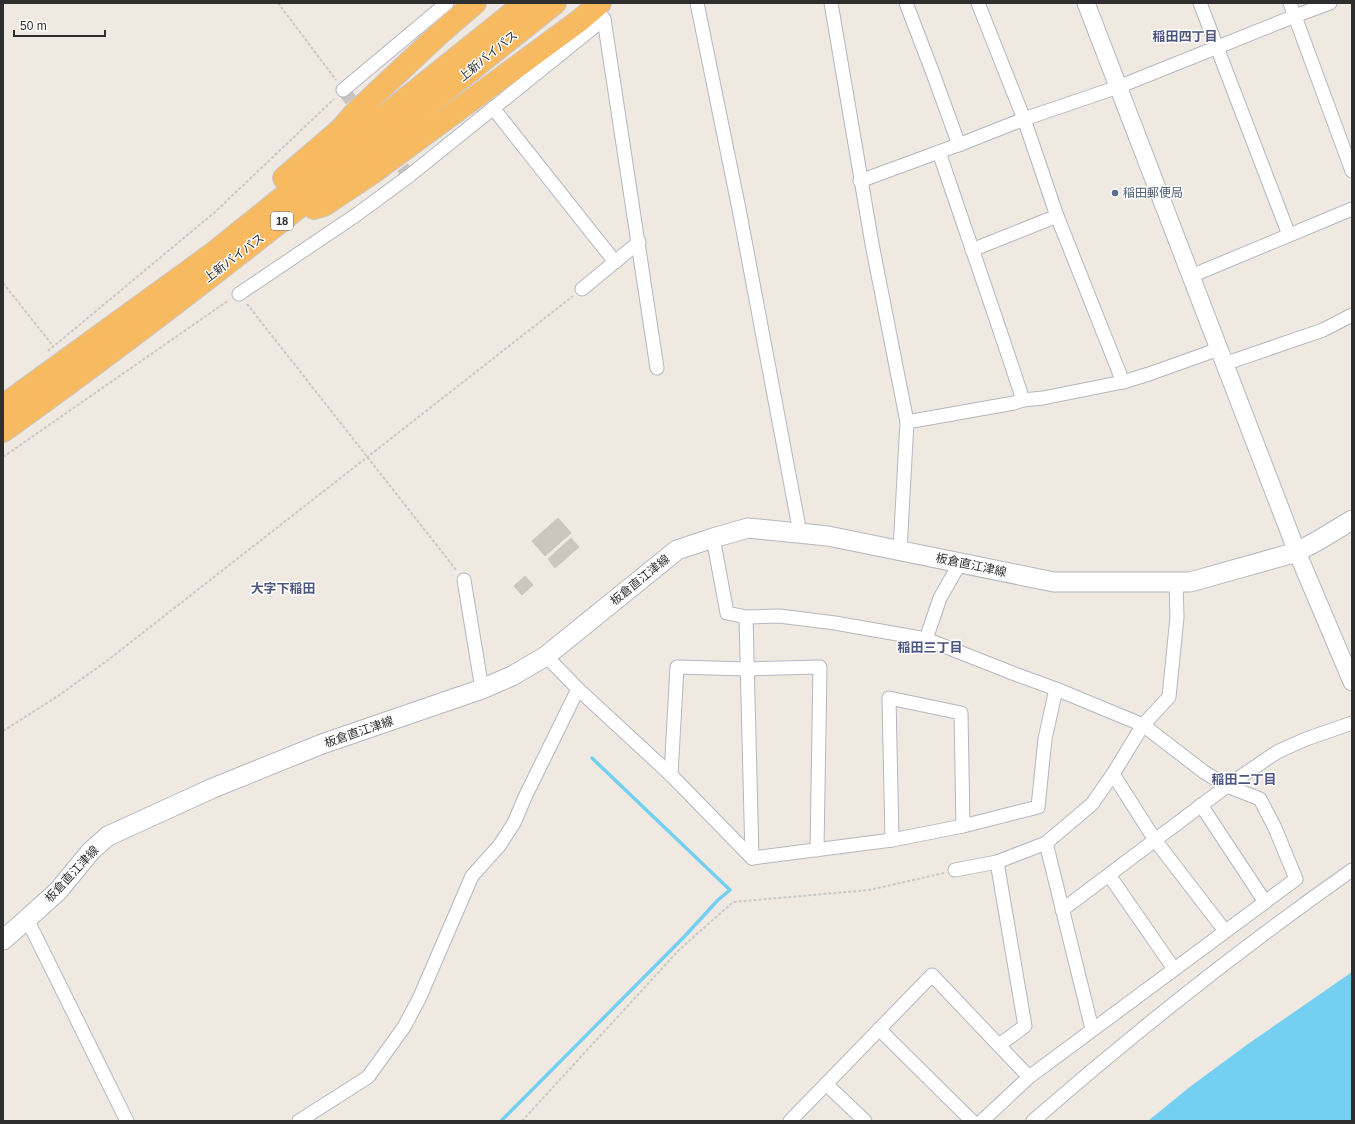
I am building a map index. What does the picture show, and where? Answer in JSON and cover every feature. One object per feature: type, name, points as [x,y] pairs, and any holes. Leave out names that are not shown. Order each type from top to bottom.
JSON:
[{"type":"highway","name":"18","points":[[150,300],[226,229],[341,129],[356,112],[475,3]]},
{"type":"highway","name":"上新バイパス","points":[[3,406],[211,255],[525,3]]},
{"type":"highway","name":"上新バイパス","points":[[3,431],[76,379],[290,215],[554,3]]},
{"type":"highway","points":[[290,215],[324,205],[372,173],[579,21],[600,10]]},
{"type":"main road","name":"板倉直江津線","points":[[3,940],[58,891],[91,851],[108,836],[213,788],[322,744],[482,690],[512,676],[546,656],[677,550],[713,538],[748,528],[828,536],[1054,582],[1190,582],[1297,552],[1352,520]]},
{"type":"street","points":[[343,90],[447,3]]},
{"type":"street","points":[[697,3],[740,208],[800,533]]},
{"type":"street","points":[[831,3],[860,181],[907,422],[900,550]]},
{"type":"street","points":[[906,3],[959,145]]},
{"type":"street","points":[[978,3],[1024,119],[1057,216],[1124,382]]},
{"type":"street","points":[[1086,3],[1297,552],[1352,682]]},
{"type":"street","points":[[1200,3],[1290,235]]},
{"type":"street","points":[[1290,3],[1352,171]]},
{"type":"street","points":[[860,181],[959,145],[1024,119],[1118,87],[1330,3]]},
{"type":"street","points":[[239,294],[362,211],[409,176],[493,108],[600,10]]},
{"type":"street","points":[[600,10],[639,242],[657,368]]},
{"type":"street","points":[[493,108],[615,262]]},
{"type":"street","points":[[939,152],[1023,400]]},
{"type":"street","points":[[1191,276],[1352,210]]},
{"type":"street","points":[[972,250],[1057,216]]},
{"type":"street","points":[[582,289],[639,242]]},
{"type":"street","points":[[907,422],[1124,382],[1149,374],[1222,357],[1323,330],[1352,315]]},
{"type":"street","points":[[713,538],[727,613],[746,617],[779,616],[843,624],[926,638],[1056,689],[1143,725],[1204,772],[1227,786],[1260,799],[1275,828],[1296,879],[1029,1077],[982,1121]]},
{"type":"street","points":[[926,638],[940,598],[960,563]]},
{"type":"street","points":[[464,580],[482,690]]},
{"type":"street","points":[[955,870],[997,862],[1046,843],[1092,804],[1113,774],[1143,725],[1169,697],[1177,617],[1176,582]]},
{"type":"street","points":[[746,617],[752,858]]},
{"type":"street","points":[[546,656],[578,689],[672,775],[752,858]]},
{"type":"street","points":[[672,775],[677,667],[747,669],[820,667],[817,850]]},
{"type":"street","points":[[299,1121],[368,1077],[404,1027],[419,999],[472,876],[499,846],[514,824],[578,689]]},
{"type":"street","points":[[752,858],[892,840],[963,826],[1038,807],[1045,739],[1056,689]]},
{"type":"street","points":[[892,840],[889,698],[961,713],[963,826]]},
{"type":"street","points":[[1062,910],[1201,805],[1277,752],[1306,739],[1352,723]]},
{"type":"street","points":[[1113,774],[1155,840],[1225,931]]},
{"type":"street","points":[[1201,805],[1265,902]]},
{"type":"street","points":[[1046,843],[1092,1029]]},
{"type":"street","points":[[997,862],[1025,1026],[1000,1045]]},
{"type":"street","points":[[1033,1121],[1197,985],[1352,870]]},
{"type":"street","points":[[1109,875],[1174,969]]},
{"type":"street","points":[[27,919],[127,1121]]},
{"type":"street","points":[[790,1121],[932,975],[1029,1077]]},
{"type":"street","points":[[879,1029],[972,1121]]},
{"type":"street","points":[[826,1084],[865,1121]]},
{"type":"path","points":[[3,283],[54,346],[215,212],[343,90],[278,3]]},
{"type":"path","points":[[3,731],[58,696],[108,660],[582,289]]},
{"type":"path","points":[[3,456],[239,294],[464,580]]},
{"type":"path","points":[[522,1121],[678,951],[733,902],[869,890],[955,870]]},
{"type":"water","points":[[1352,972],[1352,1121],[1148,1121],[1191,1086],[1248,1044]]},
{"type":"building","points":[[558,518],[571,533],[545,556],[532,541]]},
{"type":"building","points":[[571,538],[579,547],[555,568],[548,559]]},
{"type":"building","points":[[525,576],[533,585],[522,595],[514,586]]},
{"type":"waterway","points":[[501,1121],[684,937],[718,900],[730,890],[592,758]]},
{"type":"tunnel","points":[[343,90],[362,114]]},
{"type":"tunnel","points":[[391,152],[409,176]]},
{"type":"place","name":"稲田郵便局","points":[[1115,193]]},
{"type":"district","name":"稲田四丁目","points":[[1185,36]]},
{"type":"district","name":"大字下稲田","points":[[283,588]]},
{"type":"district","name":"稲田三丁目","points":[[930,647]]},
{"type":"district","name":"稲田二丁目","points":[[1244,779]]}]
